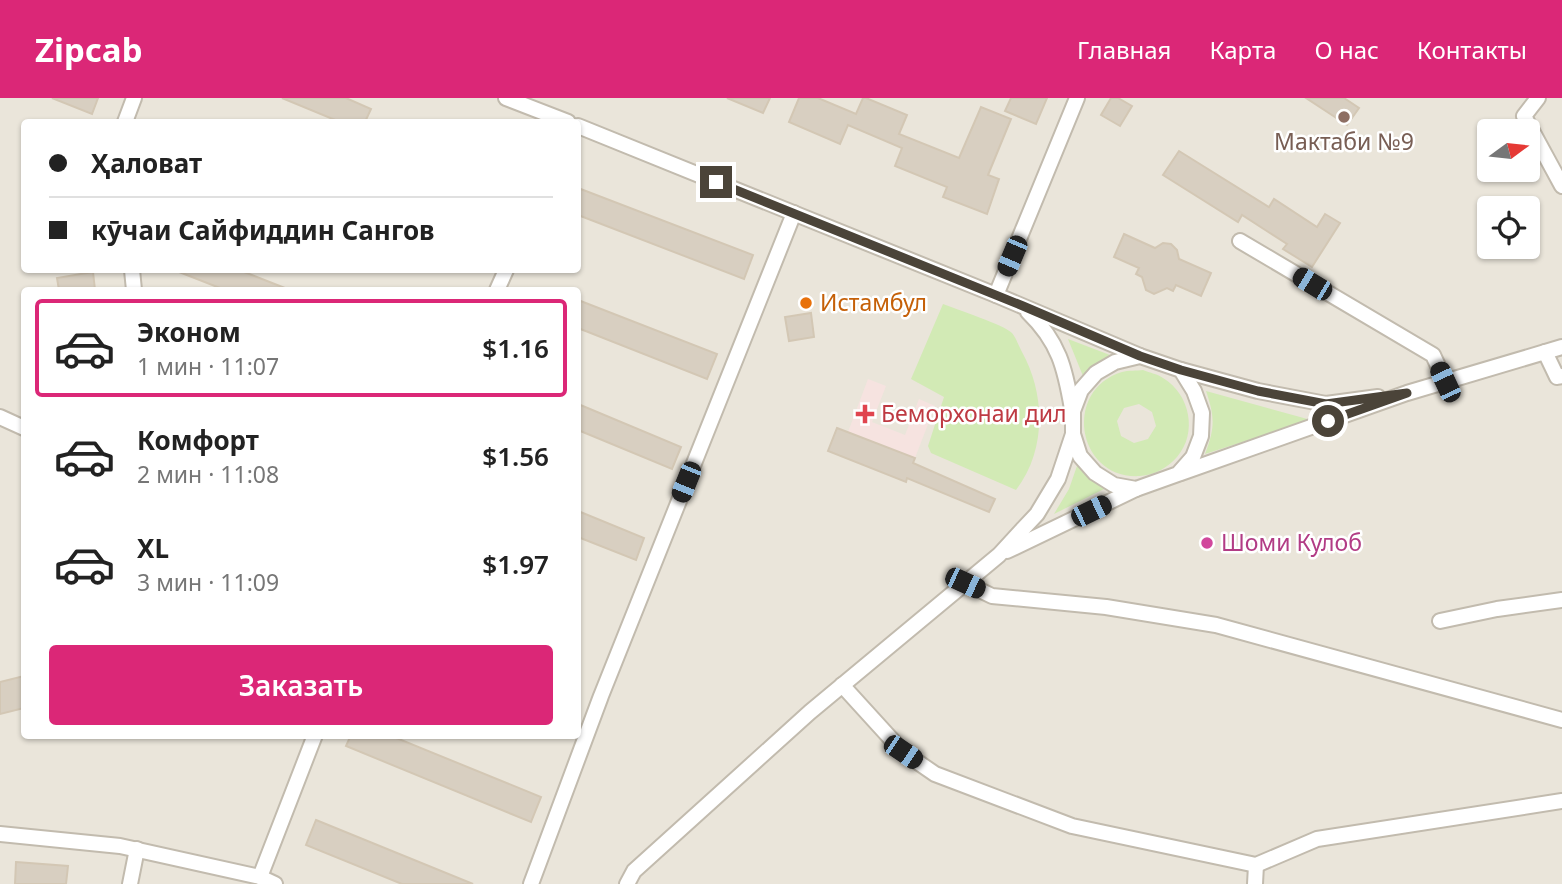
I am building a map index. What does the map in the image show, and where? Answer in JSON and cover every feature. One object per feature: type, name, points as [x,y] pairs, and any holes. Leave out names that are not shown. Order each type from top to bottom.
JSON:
[{"type":"street","points":[[126,119],[134,98]]},
{"type":"street","points":[[506,98],[558,119]]},
{"type":"street","points":[[996,295],[1077,98]]},
{"type":"street","points":[[1538,98],[1524,116],[1562,186]]},
{"type":"street","points":[[581,128],[1023,306],[1140,356],[1181,370],[1258,391],[1326,404],[1407,393]]},
{"type":"street","points":[[531,884],[606,683],[794,213]]},
{"type":"street","points":[[1240,241],[1433,355],[1445,382]]},
{"type":"street","points":[[1023,306],[1047,330],[1065,369],[1073,411],[1073,434],[1080,456],[1095,473],[1114,485],[1136,489]]},
{"type":"street","points":[[999,555],[1136,489],[1407,393],[1562,347]]},
{"type":"street","points":[[1545,352],[1560,380]]},
{"type":"street","points":[[1073,411],[1081,390],[1096,373],[1115,362],[1140,356]]},
{"type":"street","points":[[1178,474],[1194,457],[1201,436],[1202,413],[1194,391],[1181,370]]},
{"type":"street","points":[[0,417],[21,427]]},
{"type":"street","points":[[627,884],[634,871],[842,685],[999,555],[1037,514],[1058,479],[1073,434]]},
{"type":"street","points":[[965,583],[992,596],[1106,607],[1216,625],[1562,720]]},
{"type":"street","points":[[1440,621],[1497,609],[1562,600]]},
{"type":"street","points":[[842,685],[903,752],[936,774],[1072,827],[1256,865],[1317,839],[1562,801]]},
{"type":"street","points":[[260,877],[314,739]]},
{"type":"street","points":[[0,834],[137,849],[260,877],[275,884]]},
{"type":"street","points":[[130,884],[137,849]]},
{"type":"street","points":[[1255,884],[1256,865]]},
{"type":"shaded area","points":[[0,98],[1562,98],[1562,884],[0,884]]},
{"type":"shaded area","name":"Беморхонаи дил","points":[[868,379],[886,386],[872,422],[905,435],[919,399],[935,406],[915,458],[848,432]]},
{"type":"green space","points":[[943,304],[1008,330],[1015,337],[1030,369],[1039,404],[1037,441],[1026,475],[1016,490],[931,453],[928,446],[944,397],[911,379]]},
{"type":"green space","points":[[1068,339],[1110,355],[1083,376]]},
{"type":"green space","points":[[1143,370],[1159,375],[1180,394],[1188,414],[1189,426],[1184,447],[1177,457],[1160,470],[1140,476],[1119,473],[1102,464],[1091,450],[1085,432],[1085,414],[1091,396],[1103,382],[1122,372]],"holes":[[[1139,404],[1152,412],[1156,426],[1148,439],[1134,443],[1121,436],[1117,421],[1124,408]]]},
{"type":"green space","points":[[1206,391],[1311,420],[1205,454],[1213,422]]},
{"type":"green space","points":[[1078,463],[1090,479],[1106,488],[1054,514],[1069,489]]},
{"type":"building","points":[[52,98],[98,98],[92,114]]},
{"type":"building","points":[[282,98],[346,98],[371,109],[366,119],[333,119]]},
{"type":"building","points":[[727,98],[770,98],[763,113]]},
{"type":"building","points":[[799,98],[818,98],[856,114],[863,98],[866,98],[907,115],[899,134],[959,158],[981,107],[1011,119],[988,175],[999,179],[987,214],[943,197],[947,187],[895,166],[902,148],[848,125],[840,144],[789,122]]},
{"type":"building","points":[[1011,98],[1047,98],[1036,124],[1005,111]]},
{"type":"building","points":[[1111,98],[1118,98],[1132,106],[1120,126],[1101,115]]},
{"type":"building","name":"Мактаби №9","points":[[1306,98],[1344,98],[1359,108],[1347,125]]},
{"type":"building","points":[[1179,151],[1269,207],[1274,199],[1317,227],[1325,214],[1340,223],[1312,267],[1283,249],[1287,244],[1242,215],[1238,222],[1163,175]]},
{"type":"building","points":[[581,189],[753,255],[744,279],[581,216]]},
{"type":"building","points":[[1124,234],[1155,248],[1163,243],[1171,244],[1177,250],[1179,259],[1211,273],[1201,296],[1176,285],[1173,291],[1167,288],[1154,294],[1146,290],[1142,277],[1136,274],[1139,268],[1114,257]]},
{"type":"building","points":[[93,273],[95,287],[58,287],[57,278]]},
{"type":"building","points":[[182,273],[247,273],[282,287],[217,287]]},
{"type":"building","points":[[581,301],[717,354],[707,379],[581,329]]},
{"type":"building","points":[[811,313],[814,337],[789,341],[785,317]]},
{"type":"building","points":[[581,405],[681,447],[672,469],[581,431]]},
{"type":"building","points":[[837,428],[915,458],[913,463],[995,499],[989,512],[907,478],[906,482],[828,451]]},
{"type":"building","points":[[581,512],[644,538],[636,560],[581,538]]},
{"type":"building","points":[[21,677],[21,709],[0,714],[0,682]]},
{"type":"building","points":[[349,739],[399,739],[541,797],[531,822],[346,746]]},
{"type":"building","points":[[316,820],[473,884],[402,884],[306,845]]},
{"type":"building","points":[[16,862],[68,866],[66,884],[15,884]]},
{"type":"place","name":"Мактаби №9","points":[[1344,117]]},
{"type":"place","name":"Истамбул","points":[[806,303]]},
{"type":"place","name":"Беморхонаи дил","points":[[865,414]]},
{"type":"place","name":"Шоми Кулоб","points":[[1207,543]]},
{"type":"route","points":[[716,182],[1140,356],[1181,370],[1258,391],[1326,404],[1407,393],[1328,421]]}]
